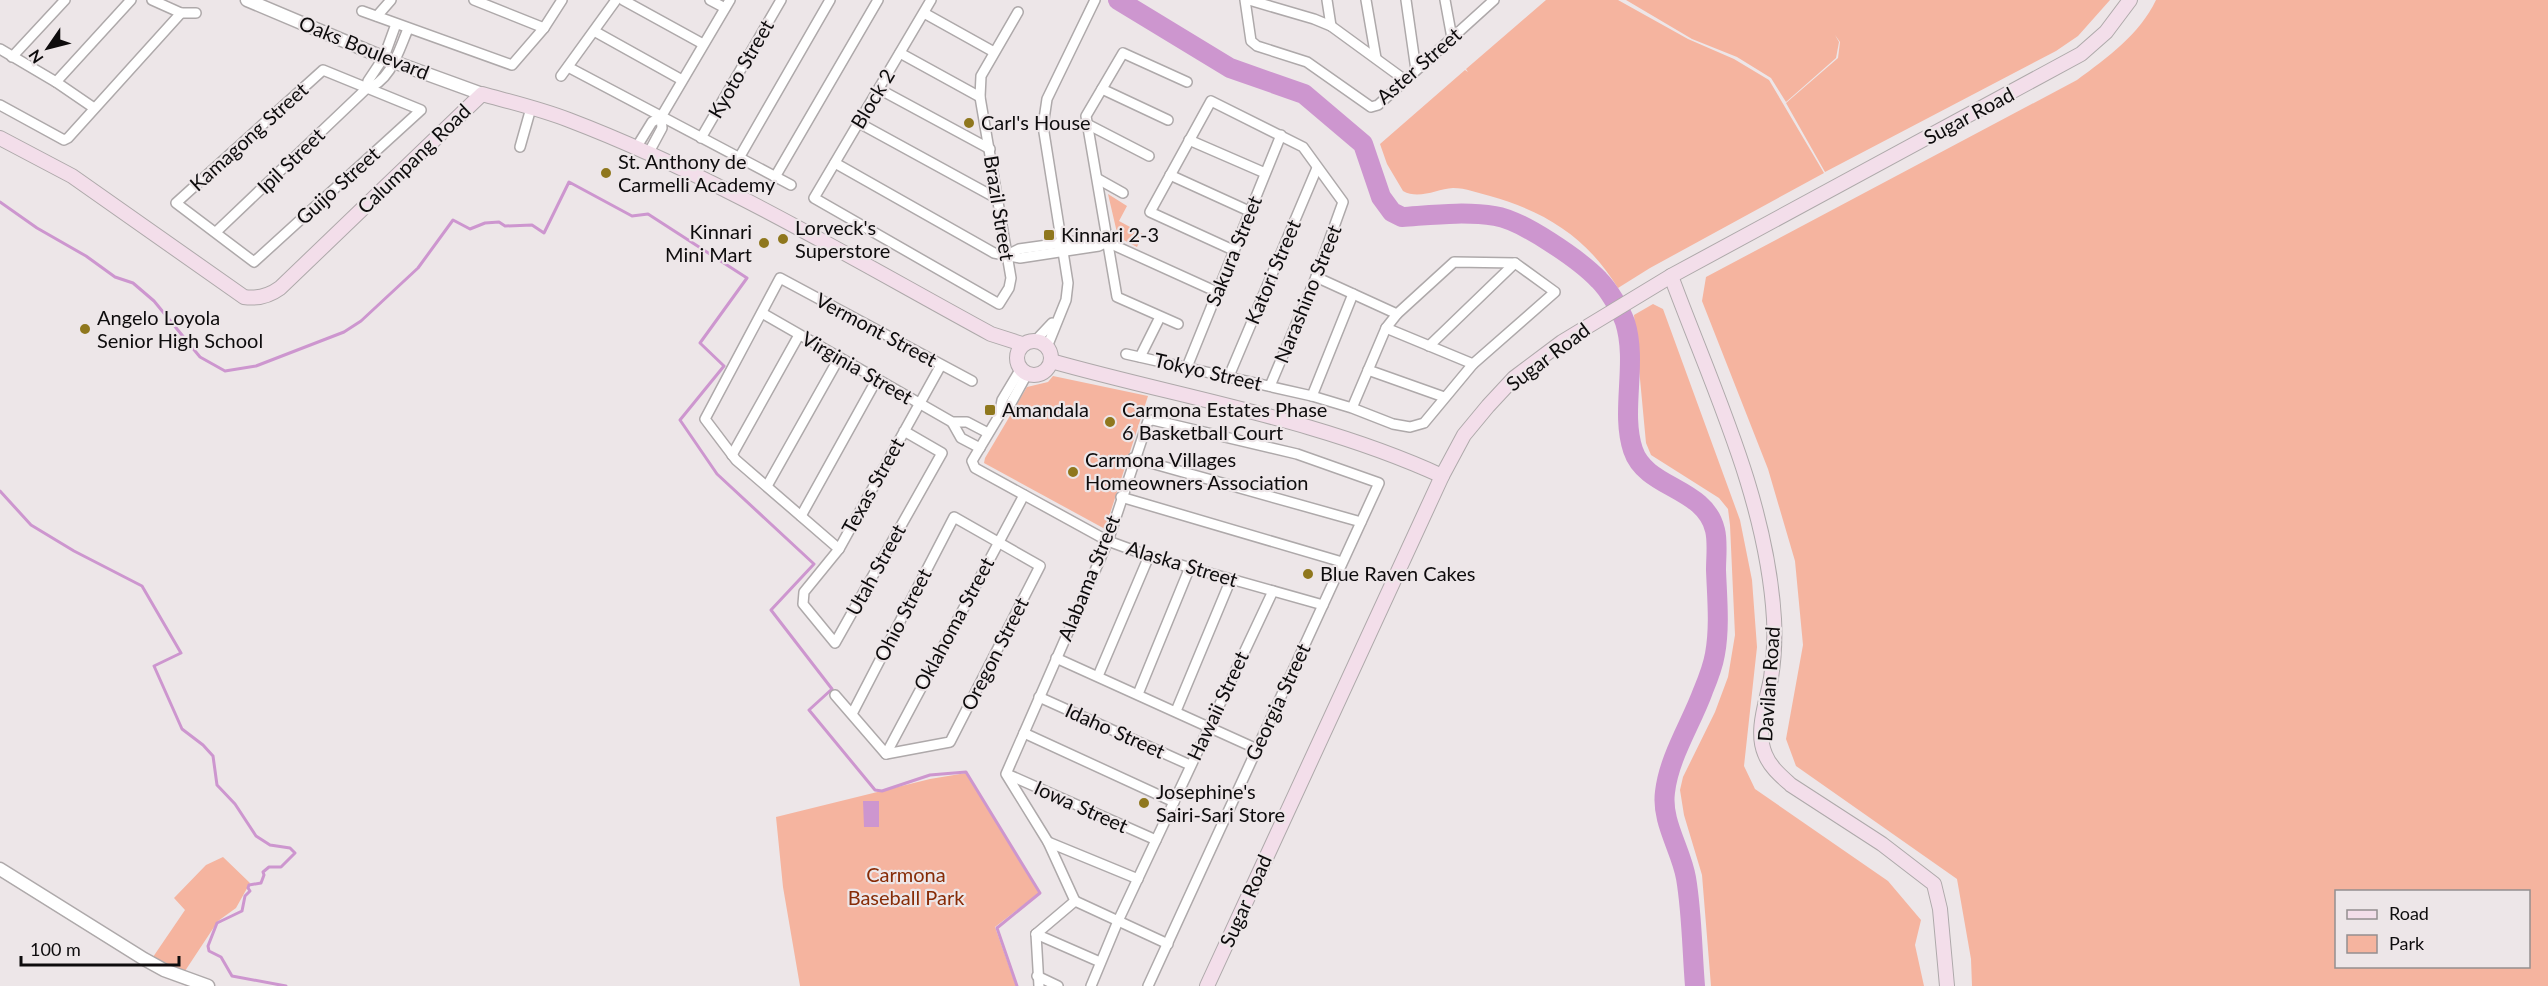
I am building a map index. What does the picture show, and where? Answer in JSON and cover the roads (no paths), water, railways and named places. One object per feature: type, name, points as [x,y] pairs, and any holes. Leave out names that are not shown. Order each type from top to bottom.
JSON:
[{"type":"main road","name":"Sugar Road","points":[[1207,986],[1442,476],[1464,435],[1514,378],[1544,354],[1636,295],[2065,64],[2081,54],[2106,32],[2130,0]]},
{"type":"main road","name":"Calumpang Road","points":[[0,138],[72,176],[244,297],[251,298],[274,292],[280,288],[482,93],[568,120],[642,151],[759,208],[991,334],[1030,347]]},
{"type":"main road","name":"Davilan Road","points":[[1671,276],[1753,500],[1766,556],[1774,639],[1771,676],[1762,726],[1764,753],[1778,774],[1791,785],[1882,844],[1934,884],[1940,909],[1947,986]]},
{"type":"main road","points":[[1051,362],[1042,373],[1024,372],[1017,365],[1030,347],[1051,362],[1316,428],[1392,454],[1442,476]]},
{"type":"street","points":[[12,57],[65,0]]},
{"type":"street","points":[[56,82],[131,0]]},
{"type":"street","points":[[152,0],[181,13],[196,13]]},
{"type":"street","name":"Oaks Boulevard","points":[[248,0],[389,59],[482,93]]},
{"type":"street","points":[[376,16],[391,0]]},
{"type":"street","points":[[474,0],[544,28]]},
{"type":"street","points":[[362,11],[512,65],[544,28],[562,0]]},
{"type":"street","points":[[561,76],[616,0]]},
{"type":"street","points":[[623,0],[703,44]]},
{"type":"street","points":[[642,151],[662,128],[661,117],[728,4],[710,0]]},
{"type":"street","name":"Kyoto Street","points":[[701,138],[781,0]]},
{"type":"street","points":[[739,158],[830,0]]},
{"type":"street","points":[[775,177],[878,0]]},
{"type":"street","name":"Block 2","points":[[931,0],[814,198],[999,304]]},
{"type":"street","points":[[1030,347],[1058,317],[1068,291],[1064,247],[1043,115],[1047,99],[1095,0]]},
{"type":"street","points":[[1247,0],[1289,11],[1331,26],[1405,80]]},
{"type":"street","name":"Aster Street","points":[[1247,0],[1251,41],[1257,46],[1307,62],[1371,107],[1378,105],[1494,0]]},
{"type":"street","points":[[1288,0],[1289,11]]},
{"type":"street","points":[[1327,0],[1331,26]]},
{"type":"street","points":[[1366,0],[1376,58]]},
{"type":"street","points":[[1406,0],[1416,70]]},
{"type":"street","points":[[1445,0],[1452,38]]},
{"type":"street","name":"Brazil Street","points":[[999,304],[1009,288],[1011,278],[980,97],[981,76],[1018,12]]},
{"type":"street","points":[[0,105],[64,140],[68,138],[181,13]]},
{"type":"street","points":[[924,13],[994,52]]},
{"type":"street","points":[[389,59],[396,24]]},
{"type":"street","points":[[389,59],[408,29]]},
{"type":"street","points":[[594,31],[682,80]]},
{"type":"street","points":[[0,49],[56,82],[94,108]]},
{"type":"street","points":[[900,53],[980,97]]},
{"type":"street","points":[[1178,324],[1117,297],[1086,116],[1123,53],[1187,82]]},
{"type":"street","name":"Ipil Street","points":[[216,232],[366,89],[376,86],[389,59]]},
{"type":"street","points":[[568,67],[791,185]]},
{"type":"street","name":"Kamagong Street","points":[[216,232],[176,203],[323,70],[366,89]]},
{"type":"street","points":[[1102,88],[1168,120]]},
{"type":"street","name":"Guijo Street","points":[[216,232],[255,262],[421,110],[366,89]]},
{"type":"street","points":[[879,90],[990,149]]},
{"type":"street","points":[[1233,250],[1150,212],[1211,101],[1304,147],[1317,168]]},
{"type":"street","points":[[520,147],[531,108]]},
{"type":"street","points":[[859,123],[996,198]]},
{"type":"street","points":[[1089,125],[1149,156]]},
{"type":"street","name":"Sakura Street","points":[[1187,367],[1281,135]]},
{"type":"street","points":[[1189,141],[1265,173]]},
{"type":"street","points":[[835,163],[994,253],[1020,258],[1064,247],[1107,242],[1217,292]]},
{"type":"street","name":"Narashino Street","points":[[1270,386],[1342,209],[1343,202],[1317,168]]},
{"type":"street","name":"Katori Street","points":[[1229,376],[1317,168]]},
{"type":"street","points":[[1170,175],[1249,211]]},
{"type":"street","points":[[1098,179],[1123,193]]},
{"type":"street","points":[[1352,408],[1386,328],[1397,314],[1454,262],[1515,263]]},
{"type":"street","points":[[1429,346],[1515,263]]},
{"type":"street","name":"Tokyo Street","points":[[1126,354],[1312,396],[1393,424],[1410,427],[1424,423],[1473,364],[1555,292],[1515,263]]},
{"type":"street","points":[[1316,277],[1397,314]]},
{"type":"street","name":"Vermont Street","points":[[762,314],[780,278],[972,381]]},
{"type":"street","points":[[1312,396],[1353,294]]},
{"type":"street","points":[[762,314],[705,419],[732,455],[839,549]]},
{"type":"street","name":"Virginia Street","points":[[762,314],[952,422],[968,422],[988,433]]},
{"type":"street","points":[[1140,357],[1160,316]]},
{"type":"street","points":[[1386,328],[1473,364]]},
{"type":"street","points":[[732,455],[799,335]]},
{"type":"street","points":[[767,486],[839,358]]},
{"type":"street","name":"Texas Street","points":[[803,604],[804,592],[839,549],[941,365]]},
{"type":"street","points":[[1368,370],[1444,397]]},
{"type":"street","points":[[980,448],[999,416],[1010,405],[1024,372]]},
{"type":"street","points":[[801,516],[877,380]]},
{"type":"street","name":"Alabama Street","points":[[1006,774],[1108,541],[1144,425],[1148,421],[1153,420],[1297,454],[1379,483]]},
{"type":"street","name":"Virginia Street","points":[[952,422],[961,438],[980,448]]},
{"type":"street","name":"Utah Street","points":[[803,604],[835,643],[942,453],[904,431]]},
{"type":"street","name":"Alaska Street","points":[[980,448],[972,465],[1108,541],[1149,556],[1323,605]]},
{"type":"street","points":[[1133,458],[1361,522]]},
{"type":"street","name":"Georgia Street","points":[[1148,986],[1379,483]]},
{"type":"street","name":"Oklahoma Street","points":[[886,754],[1024,495]]},
{"type":"street","points":[[1121,497],[1342,562]]},
{"type":"street","name":"Ohio Street","points":[[852,714],[954,517],[998,541]]},
{"type":"street","name":"Oregon Street","points":[[886,754],[950,742],[1040,566],[998,541]]},
{"type":"street","points":[[1098,676],[1149,556]]},
{"type":"street","points":[[1138,694],[1190,567]]},
{"type":"street","points":[[1176,711],[1231,579]]},
{"type":"street","name":"Hawaii Street","points":[[1090,986],[1137,879],[1273,591]]},
{"type":"street","points":[[1056,658],[1257,748]]},
{"type":"street","points":[[836,695],[886,754]]},
{"type":"street","name":"Idaho Street","points":[[1039,697],[1191,765]]},
{"type":"street","points":[[1024,733],[1174,802]]},
{"type":"street","points":[[1006,774],[1047,842],[1075,901],[1168,944]]},
{"type":"street","name":"Iowa Street","points":[[1006,774],[1156,840]]},
{"type":"street","points":[[1047,842],[1137,879]]},
{"type":"street","points":[[0,869],[154,964],[208,986]]},
{"type":"street","points":[[1035,934],[1075,901]]},
{"type":"street","points":[[1035,934],[1100,962]]},
{"type":"street","points":[[1035,934],[1038,981],[1058,986]]},
{"type":"waterway","points":[[1118,0],[1230,68],[1304,94],[1363,144],[1381,197],[1392,212],[1402,217],[1472,214],[1506,219],[1535,233],[1579,262],[1599,280],[1614,300],[1625,322],[1629,338],[1628,419],[1633,450],[1640,463],[1650,473],[1700,505],[1709,516],[1716,535],[1717,644],[1708,677],[1671,766],[1665,792],[1666,814],[1686,878],[1695,986]]},
{"type":"waterway","points":[[0,202],[115,277],[133,283],[154,301],[200,357],[225,371],[256,366],[344,332],[361,321],[418,268],[453,220],[470,229],[485,223],[499,222],[505,226],[532,225],[544,233],[569,182],[632,216],[648,214],[747,278],[700,343],[724,366],[680,420],[717,474],[814,564],[771,610],[832,689],[809,710],[875,790],[882,791],[930,775],[966,772],[1040,893],[997,928],[1017,986]]},
{"type":"waterway","points":[[0,491],[31,525],[74,551],[142,586],[181,653],[154,666],[182,729],[213,756],[217,785],[235,804],[256,836],[270,845],[290,848],[295,853],[281,867],[269,867],[263,872],[261,883],[249,885],[250,891],[245,896],[242,911],[217,923],[208,946],[209,951],[221,957],[232,976],[286,986]]},
{"type":"place","name":"Carl's House","points":[[969,123]]},
{"type":"place","name":"St. Anthony de Carmelli Academy","points":[[606,173]]},
{"type":"place","name":"Kinnari 2-3","points":[[1049,235]]},
{"type":"place","name":"Lorveck's Superstore","points":[[783,239]]},
{"type":"place","name":"Kinnari Mini Mart","points":[[764,243]]},
{"type":"place","name":"Angelo Loyola Senior High School","points":[[85,329]]},
{"type":"place","name":"Amandala","points":[[990,410]]},
{"type":"place","name":"Carmona Estates Phase 6 Basketball Court","points":[[1110,422]]},
{"type":"place","name":"Carmona Villages Homeowners Association","points":[[1073,472]]},
{"type":"place","name":"Blue Raven Cakes","points":[[1308,574]]},
{"type":"place","name":"Josephine's Sairi-Sari Store","points":[[1144,803]]},
{"type":"park label","name":"Carmona Baseball Park","points":[[906,886]]}]
